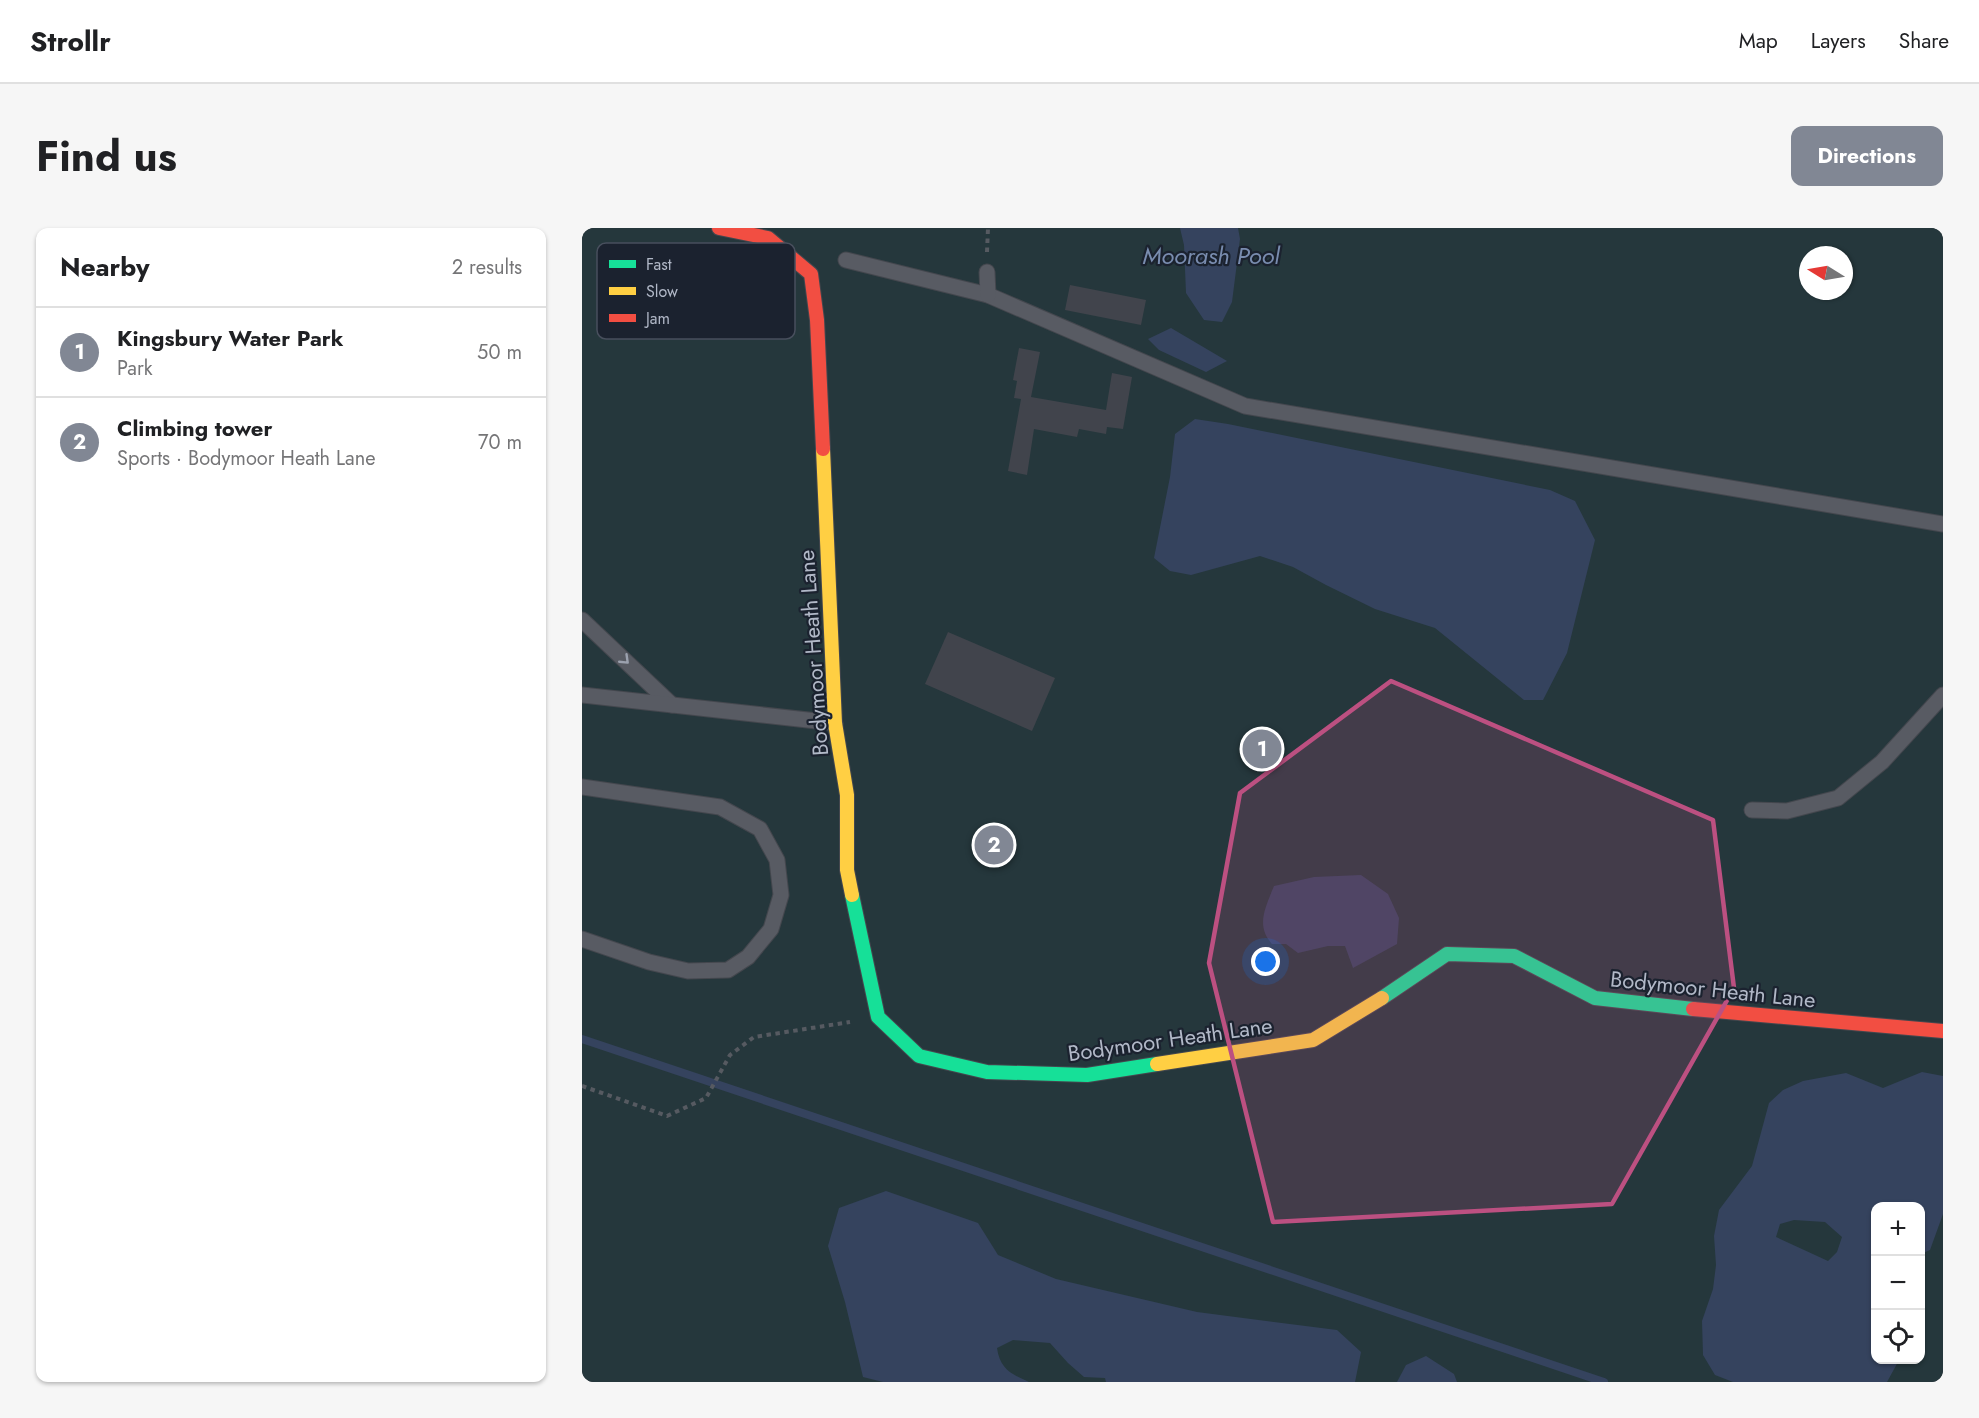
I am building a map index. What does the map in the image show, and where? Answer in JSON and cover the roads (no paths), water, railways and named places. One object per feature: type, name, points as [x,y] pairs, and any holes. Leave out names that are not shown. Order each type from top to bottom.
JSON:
[{"type":"street","name":"Bodymoor Heath Lane","points":[[719,228],[768,237],[775,243]]},
{"type":"street","name":"Bodymoor Heath Lane","points":[[795,260],[811,274],[817,320],[835,723],[847,795],[847,870],[878,1017],[919,1056],[987,1072],[1087,1075],[1313,1040],[1383,998],[1447,954],[1514,956],[1595,998],[1733,1013],[1943,1031]]},
{"type":"lane","points":[[846,260],[988,295],[1245,406],[1943,524]]},
{"type":"lane","points":[[987,272],[988,295]]},
{"type":"lane","points":[[582,620],[672,705]]},
{"type":"lane","points":[[582,695],[835,723]]},
{"type":"lane","points":[[1752,810],[1787,811],[1838,798],[1882,762],[1943,695]]},
{"type":"lane","points":[[582,788],[720,807],[760,830],[777,860],[781,895],[771,929],[748,957],[728,970],[688,971],[649,962],[582,939]]},
{"type":"water","name":"Moorash Pool","points":[[1180,228],[1238,228],[1240,239],[1232,302],[1222,322],[1204,320],[1186,293],[1184,245]]},
{"type":"water","points":[[1171,328],[1227,361],[1206,372],[1159,350],[1148,339]]},
{"type":"water","points":[[1195,419],[1550,490],[1575,501],[1595,540],[1567,653],[1543,700],[1524,700],[1435,628],[1375,609],[1293,567],[1260,556],[1191,575],[1170,571],[1154,558],[1170,477],[1175,434]]},
{"type":"water","points":[[1361,875],[1388,894],[1399,918],[1397,944],[1353,968],[1345,946],[1328,946],[1298,953],[1286,944],[1272,944],[1264,930],[1263,923],[1274,886],[1314,877]]},
{"type":"water","points":[[1922,1072],[1943,1076],[1943,1214],[1930,1250],[1925,1252],[1925,1202],[1871,1202],[1871,1364],[1897,1364],[1887,1382],[1733,1382],[1715,1375],[1703,1355],[1702,1321],[1713,1289],[1716,1265],[1714,1236],[1719,1210],[1752,1166],[1769,1103],[1783,1090],[1803,1081],[1846,1073],[1883,1088]],"holes":[[[1794,1220],[1825,1222],[1842,1237],[1837,1252],[1828,1261],[1776,1237],[1780,1224]]]},
{"type":"water","points":[[886,1191],[978,1223],[998,1255],[1056,1279],[1197,1312],[1337,1330],[1361,1352],[1355,1382],[1106,1382],[1105,1378],[1084,1377],[1050,1343],[1013,1340],[997,1348],[998,1355],[1007,1370],[1029,1382],[883,1382],[863,1377],[845,1302],[828,1246],[839,1208]]},
{"type":"water","points":[[1426,1356],[1454,1374],[1457,1382],[1397,1382],[1406,1365]]},
{"type":"waterway","points":[[582,1039],[1604,1382]]},
{"type":"place","name":"Kingsbury Water Park","points":[[1262,749]]},
{"type":"place","name":"Climbing tower","points":[[994,845]]}]
